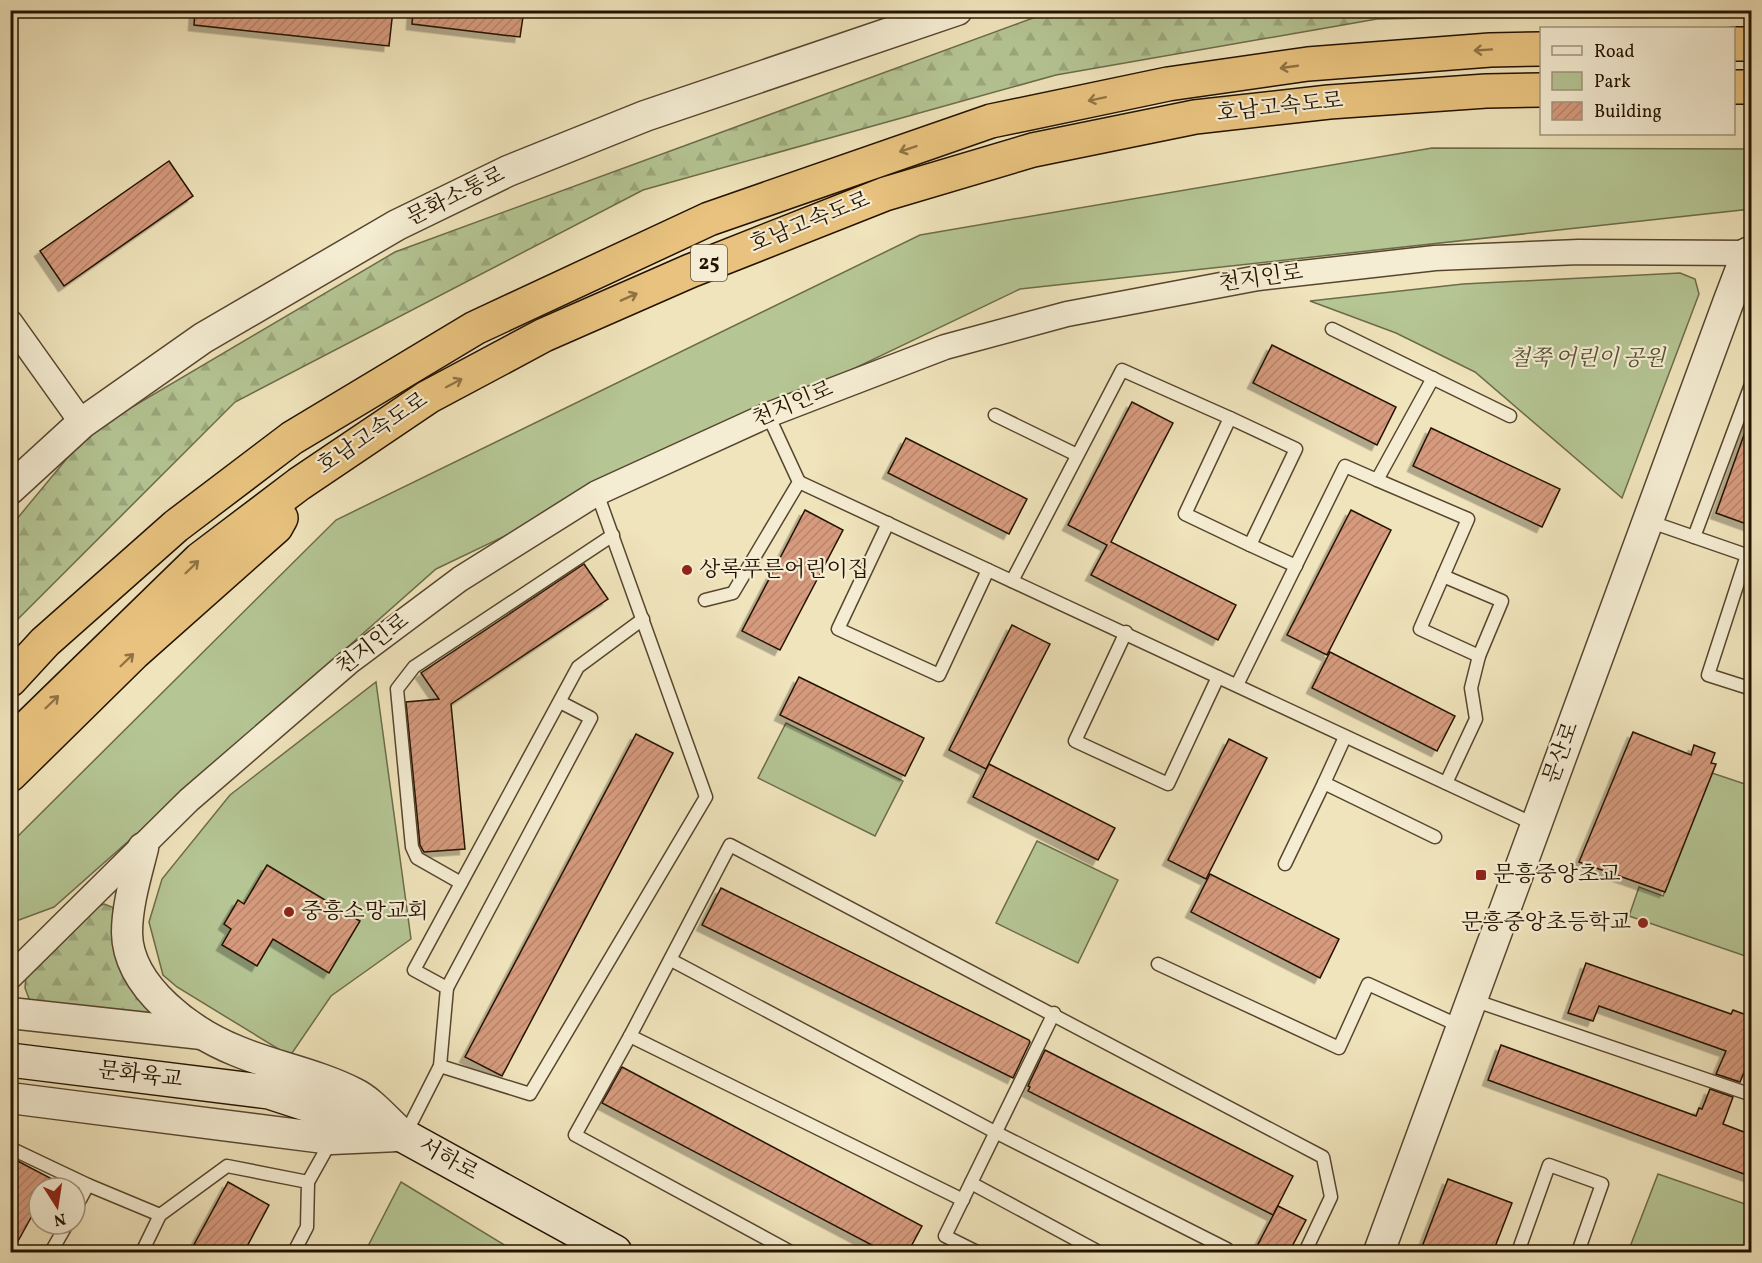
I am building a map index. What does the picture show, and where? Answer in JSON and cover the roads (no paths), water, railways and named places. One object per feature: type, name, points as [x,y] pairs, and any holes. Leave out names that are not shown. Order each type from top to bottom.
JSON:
[{"type":"highway","points":[[1735,44],[1752,44]]},
{"type":"highway","name":"호남고속도로","points":[[10,680],[45,642],[176,526],[292,438],[475,328],[709,219],[990,121],[1168,84],[1308,64],[1540,48]]},
{"type":"highway","points":[[1735,87],[1752,87]]},
{"type":"highway","name":"호남고속도로","points":[[10,744],[200,560],[299,484],[428,397],[544,335],[690,271],[885,194],[1033,150],[1195,117],[1329,102],[1486,91],[1540,90]]},
{"type":"highway","points":[[10,775],[134,653],[276,527],[299,484]]},
{"type":"main road","name":"문화육교","points":[[10,1060],[269,1092]]},
{"type":"main road","name":"서하로","points":[[269,1092],[404,1136],[615,1252]]},
{"type":"street","name":"문화소통로","points":[[10,489],[82,423],[203,338],[407,220],[508,171],[896,20],[957,10]]},
{"type":"street","name":"천지인로","points":[[10,977],[189,800],[349,662],[460,579],[597,493],[768,415],[902,363],[976,338],[1067,314],[1258,278],[1435,258],[1579,252],[1749,253]]},
{"type":"street","name":"문산로","points":[[1378,1252],[1749,253]]},
{"type":"street","points":[[10,322],[82,423]]},
{"type":"street","points":[[143,848],[132,893],[127,935],[139,975],[158,1000],[205,1034],[236,1051],[355,1093],[404,1136]]},
{"type":"street","points":[[10,1013],[205,1034]]},
{"type":"street","points":[[10,1098],[332,1139],[404,1136]]},
{"type":"lane","points":[[1332,328],[1510,416]]},
{"type":"lane","points":[[1012,580],[1122,370],[1296,449],[1250,545]]},
{"type":"lane","points":[[1377,480],[1433,378]]},
{"type":"lane","points":[[1694,537],[1752,382]]},
{"type":"lane","points":[[768,415],[799,482],[1126,632],[1536,825]]},
{"type":"lane","points":[[995,416],[1077,455]]},
{"type":"lane","points":[[1230,418],[1185,514],[1296,566]]},
{"type":"lane","points":[[1237,686],[1345,466],[1468,519],[1420,629],[1479,656]]},
{"type":"lane","points":[[705,600],[733,593],[799,482]]},
{"type":"lane","points":[[440,1066],[530,1094],[706,796],[597,493]]},
{"type":"lane","points":[[1648,521],[1749,556],[1708,675],[1752,689]]},
{"type":"lane","points":[[888,523],[838,628],[848,633],[939,675],[988,570]]},
{"type":"lane","points":[[461,883],[417,858],[412,848],[397,689],[414,667],[613,535]]},
{"type":"lane","points":[[1443,576],[1502,601],[1479,656],[1471,688],[1476,719],[1446,783]]},
{"type":"lane","points":[[447,988],[414,970],[578,668],[643,619]]},
{"type":"lane","points":[[1126,632],[1075,741],[1168,784],[1218,677]]},
{"type":"lane","points":[[404,1136],[440,1066],[447,988],[591,718],[560,702]]},
{"type":"lane","points":[[1285,864],[1345,737]]},
{"type":"lane","points":[[1324,783],[1435,837]]},
{"type":"lane","points":[[791,1252],[575,1135],[671,960],[730,845],[1054,1013],[1323,1157],[1331,1197],[1305,1252]]},
{"type":"lane","points":[[671,960],[996,1132],[1227,1249],[1225,1252]]},
{"type":"lane","points":[[1158,964],[1339,1048],[1368,984],[1752,1095]]},
{"type":"lane","points":[[977,1252],[945,1236],[1054,1013]]},
{"type":"lane","points":[[630,1036],[963,1200]]},
{"type":"lane","points":[[294,1252],[308,1227],[308,1182],[332,1139]]},
{"type":"lane","points":[[10,1148],[88,1185],[160,1215]]},
{"type":"lane","points":[[1518,1252],[1549,1165],[1602,1184],[1578,1252]]},
{"type":"lane","points":[[142,1252],[160,1215],[227,1166],[308,1182]]},
{"type":"lane","points":[[971,1183],[1099,1252]]},
{"type":"lane","points":[[51,1252],[60,1236]]},
{"type":"place","name":"상록푸른어린이집","points":[[687,570]]},
{"type":"place","name":"문흥중앙초교","points":[[1481,875]]},
{"type":"place","name":"중흥소망교회","points":[[289,912]]},
{"type":"place","name":"문흥중앙초등학교","points":[[1643,923]]},
{"type":"park label","name":"철쭉 어린이 공원","points":[[1587,359]]}]
